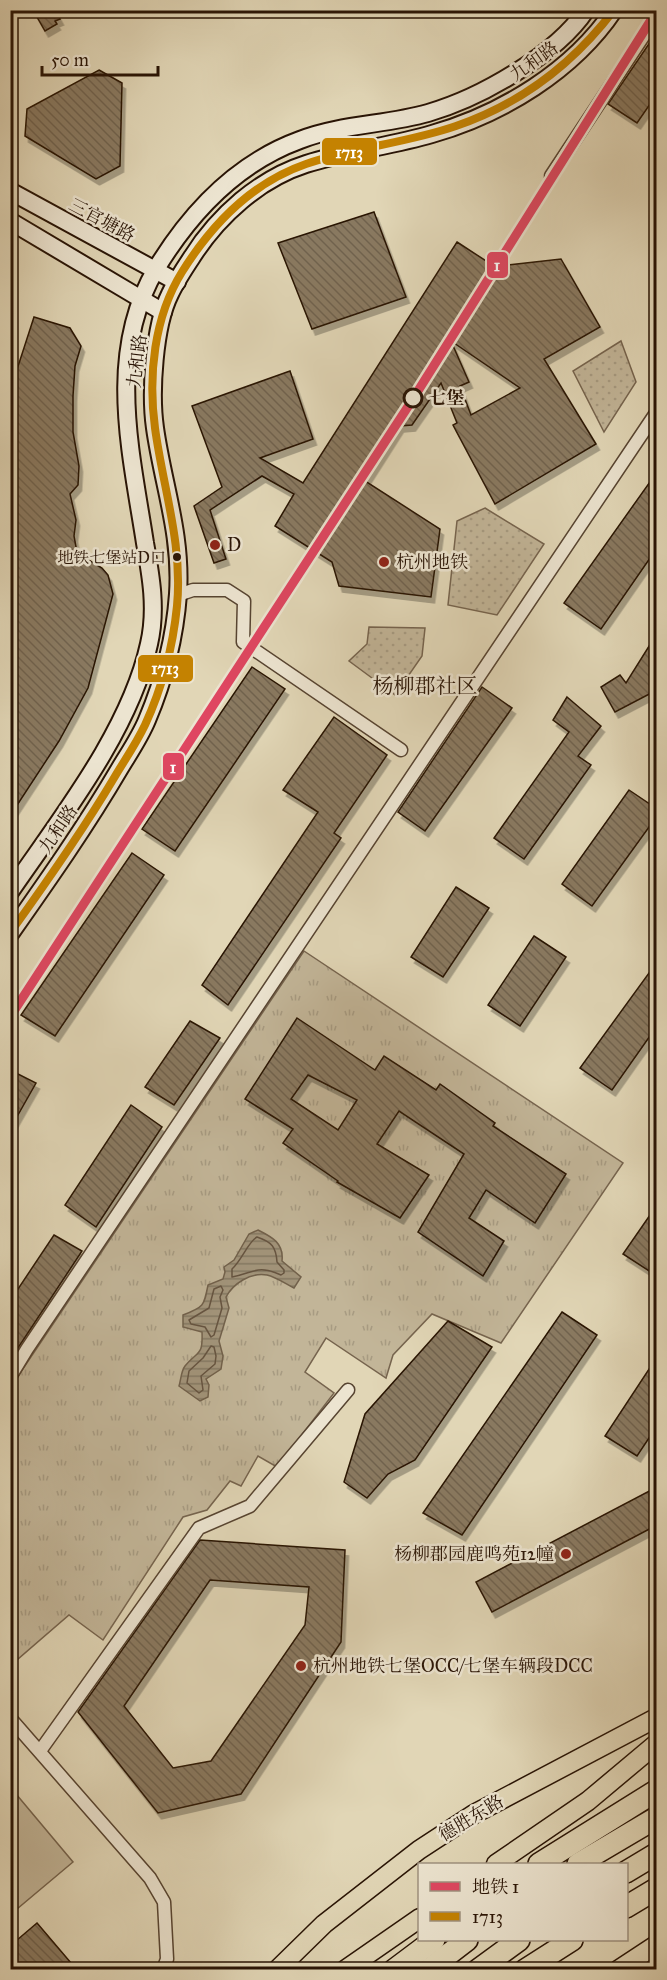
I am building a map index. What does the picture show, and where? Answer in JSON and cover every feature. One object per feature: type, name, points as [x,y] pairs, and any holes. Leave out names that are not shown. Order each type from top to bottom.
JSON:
[{"type":"highway","points":[[541,1863],[657,1791]]},
{"type":"highway","points":[[580,1863],[657,1818]]},
{"type":"highway","points":[[628,1871],[657,1854]]},
{"type":"highway","points":[[628,1906],[657,1889]]},
{"type":"highway","points":[[394,1970],[433,1941]]},
{"type":"highway","points":[[428,1970],[466,1941]]},
{"type":"highway","points":[[477,1970],[518,1941]]},
{"type":"highway","points":[[525,1970],[570,1941]]},
{"type":"main road","name":"德胜东路","points":[[277,1970],[324,1924],[446,1832],[474,1814],[657,1718]]},
{"type":"main road","points":[[497,1863],[588,1801],[657,1743]]},
{"type":"main road","points":[[345,1970],[418,1919]]},
{"type":"main road","points":[[618,1970],[657,1945]]},
{"type":"street","name":"九和路","points":[[10,892],[100,759],[137,685],[150,643],[154,604],[128,435],[126,395],[127,363],[141,300],[155,270],[183,228],[209,199],[252,164],[301,139],[428,113],[486,90],[543,53],[565,34],[586,10]]},
{"type":"street","name":"九和路","points":[[10,934],[101,800],[147,722],[168,659],[178,595],[178,560],[174,520],[155,430],[152,396],[163,312],[169,294],[209,233],[233,208],[254,191],[282,174],[305,164],[434,133],[466,123],[507,104],[576,56],[605,24],[614,10]]},
{"type":"street","points":[[550,176],[657,17]]},
{"type":"street","name":"三官塘路","points":[[10,191],[177,282]]},
{"type":"street","points":[[10,221],[163,312]]},
{"type":"street","points":[[10,1377],[276,976],[657,413]]},
{"type":"street","points":[[178,595],[193,590],[227,590],[244,601],[243,642],[401,750]]},
{"type":"street","points":[[39,1751],[199,1528],[250,1506],[348,1390]]},
{"type":"street","points":[[10,1718],[145,1871],[160,1894],[164,1902],[167,1959],[163,1970]]},
{"type":"green space","points":[[621,341],[636,382],[604,432],[573,371]]},
{"type":"green space","points":[[485,508],[544,544],[497,615],[448,605],[457,521]]},
{"type":"green space","points":[[369,627],[425,628],[422,656],[395,695],[349,661],[367,644]]},
{"type":"green space","points":[[304,951],[623,1163],[501,1343],[432,1314],[393,1355],[386,1378],[326,1338],[305,1372],[334,1393],[277,1467],[258,1456],[241,1486],[230,1481],[207,1510],[183,1517],[103,1640],[69,1615],[11,1665],[10,1388]]},
{"type":"green space","points":[[11,1788],[73,1862],[10,1914]]},
{"type":"water","points":[[258,1230],[276,1241],[281,1250],[282,1261],[301,1277],[294,1288],[267,1275],[254,1275],[243,1280],[229,1292],[226,1297],[229,1308],[219,1341],[223,1356],[221,1369],[206,1379],[209,1385],[208,1397],[200,1401],[179,1386],[184,1368],[202,1346],[202,1332],[183,1327],[183,1315],[202,1305],[208,1285],[223,1279],[224,1267],[234,1260],[249,1234]]},
{"type":"building","points":[[33,10],[55,10],[60,19],[55,21],[57,24],[45,31]]},
{"type":"building","points":[[657,32],[657,94],[637,123],[608,104]]},
{"type":"building","points":[[99,70],[122,83],[120,166],[96,179],[25,136],[27,109]]},
{"type":"building","points":[[374,212],[406,297],[312,329],[278,243]]},
{"type":"building","points":[[457,242],[503,272],[508,265],[561,259],[600,327],[544,359],[596,444],[495,504],[453,425],[457,423],[441,383],[412,425],[400,426],[365,481],[440,529],[431,597],[339,586],[332,562],[275,526],[294,494],[262,476],[210,510],[226,559],[214,563],[194,506],[222,487],[192,406],[290,371],[313,439],[260,458],[303,483]],"holes":[[[451,341],[520,388],[471,415],[460,386],[469,382]]]},
{"type":"building","points":[[34,317],[70,328],[81,346],[75,366],[73,396],[73,432],[79,466],[78,485],[70,494],[76,520],[74,536],[76,547],[82,556],[102,568],[108,575],[113,594],[88,688],[59,741],[10,816],[10,391]]},
{"type":"building","points":[[657,472],[657,548],[601,629],[564,603]]},
{"type":"building","points":[[651,643],[657,654],[657,690],[615,712],[601,687],[620,675],[626,683]]},
{"type":"building","points":[[252,667],[285,689],[175,851],[142,829]]},
{"type":"building","points":[[482,687],[512,708],[425,831],[398,812]]},
{"type":"building","points":[[567,697],[601,726],[578,756],[591,765],[524,859],[494,838],[569,732],[553,720]]},
{"type":"building","points":[[334,717],[387,755],[334,833],[341,838],[228,1005],[202,985],[318,812],[283,790]]},
{"type":"building","points":[[629,790],[657,809],[657,816],[592,906],[562,884]]},
{"type":"building","points":[[132,853],[164,875],[55,1036],[21,1015]]},
{"type":"building","points":[[456,887],[489,908],[443,977],[411,957]]},
{"type":"building","points":[[534,936],[566,957],[520,1026],[488,1005]]},
{"type":"building","points":[[657,962],[657,1026],[612,1090],[580,1068]]},
{"type":"building","points":[[297,1018],[375,1070],[384,1056],[436,1090],[440,1084],[495,1123],[493,1126],[566,1174],[535,1223],[486,1190],[469,1218],[504,1241],[483,1276],[418,1232],[464,1154],[399,1111],[377,1144],[429,1175],[400,1218],[337,1182],[283,1143],[293,1129],[245,1099]],"holes":[[[308,1075],[357,1100],[338,1130],[291,1099]]]},
{"type":"building","points":[[190,1021],[220,1038],[174,1105],[145,1087]]},
{"type":"building","points":[[10,1070],[36,1083],[10,1129]]},
{"type":"building","points":[[131,1105],[162,1127],[96,1227],[65,1205]]},
{"type":"building","points":[[657,1205],[657,1276],[623,1254]]},
{"type":"building","points":[[54,1235],[82,1251],[10,1360],[10,1301]]},
{"type":"building","points":[[562,1312],[597,1335],[462,1535],[423,1513]]},
{"type":"building","points":[[448,1321],[492,1347],[415,1460],[388,1474],[367,1498],[344,1482],[365,1414]]},
{"type":"building","points":[[657,1357],[657,1426],[637,1456],[605,1436]]},
{"type":"building","name":"杨柳郡园鹿鸣苑12幢","points":[[657,1487],[657,1525],[492,1612],[476,1582]]},
{"type":"building","name":"杭州地铁七堡OCC/七堡车辆段DCC","points":[[200,1540],[345,1550],[341,1642],[241,1794],[158,1813],[78,1712]],"holes":[[[210,1580],[309,1587],[305,1625],[211,1761],[173,1768],[124,1706]]]},
{"type":"building","points":[[37,1923],[77,1970],[10,1970],[10,1946]]},
{"type":"metro line","name":"1","points":[[10,1017],[411,402],[656,12]]},
{"type":"transit line","name":"1713","points":[[10,933],[77,838],[134,746],[151,711],[166,667],[177,606],[177,560],[158,450],[152,388],[159,327],[182,272],[220,222],[235,207],[268,182],[306,164],[343,153],[437,132],[502,106],[544,80],[563,65],[598,30],[614,10]]},
{"type":"place","name":"七堡","points":[[413,398]]},
{"type":"place","name":"D","points":[[215,545]]},
{"type":"place","name":"地铁七堡站D口","points":[[177,557]]},
{"type":"place","name":"杭州地铁","points":[[384,562]]},
{"type":"place","name":"杨柳郡园鹿鸣苑12幢","points":[[566,1554]]},
{"type":"place","name":"杭州地铁七堡OCC/七堡车辆段DCC","points":[[301,1666]]},
{"type":"district","name":"杨柳郡社区","points":[[425,686]]}]
